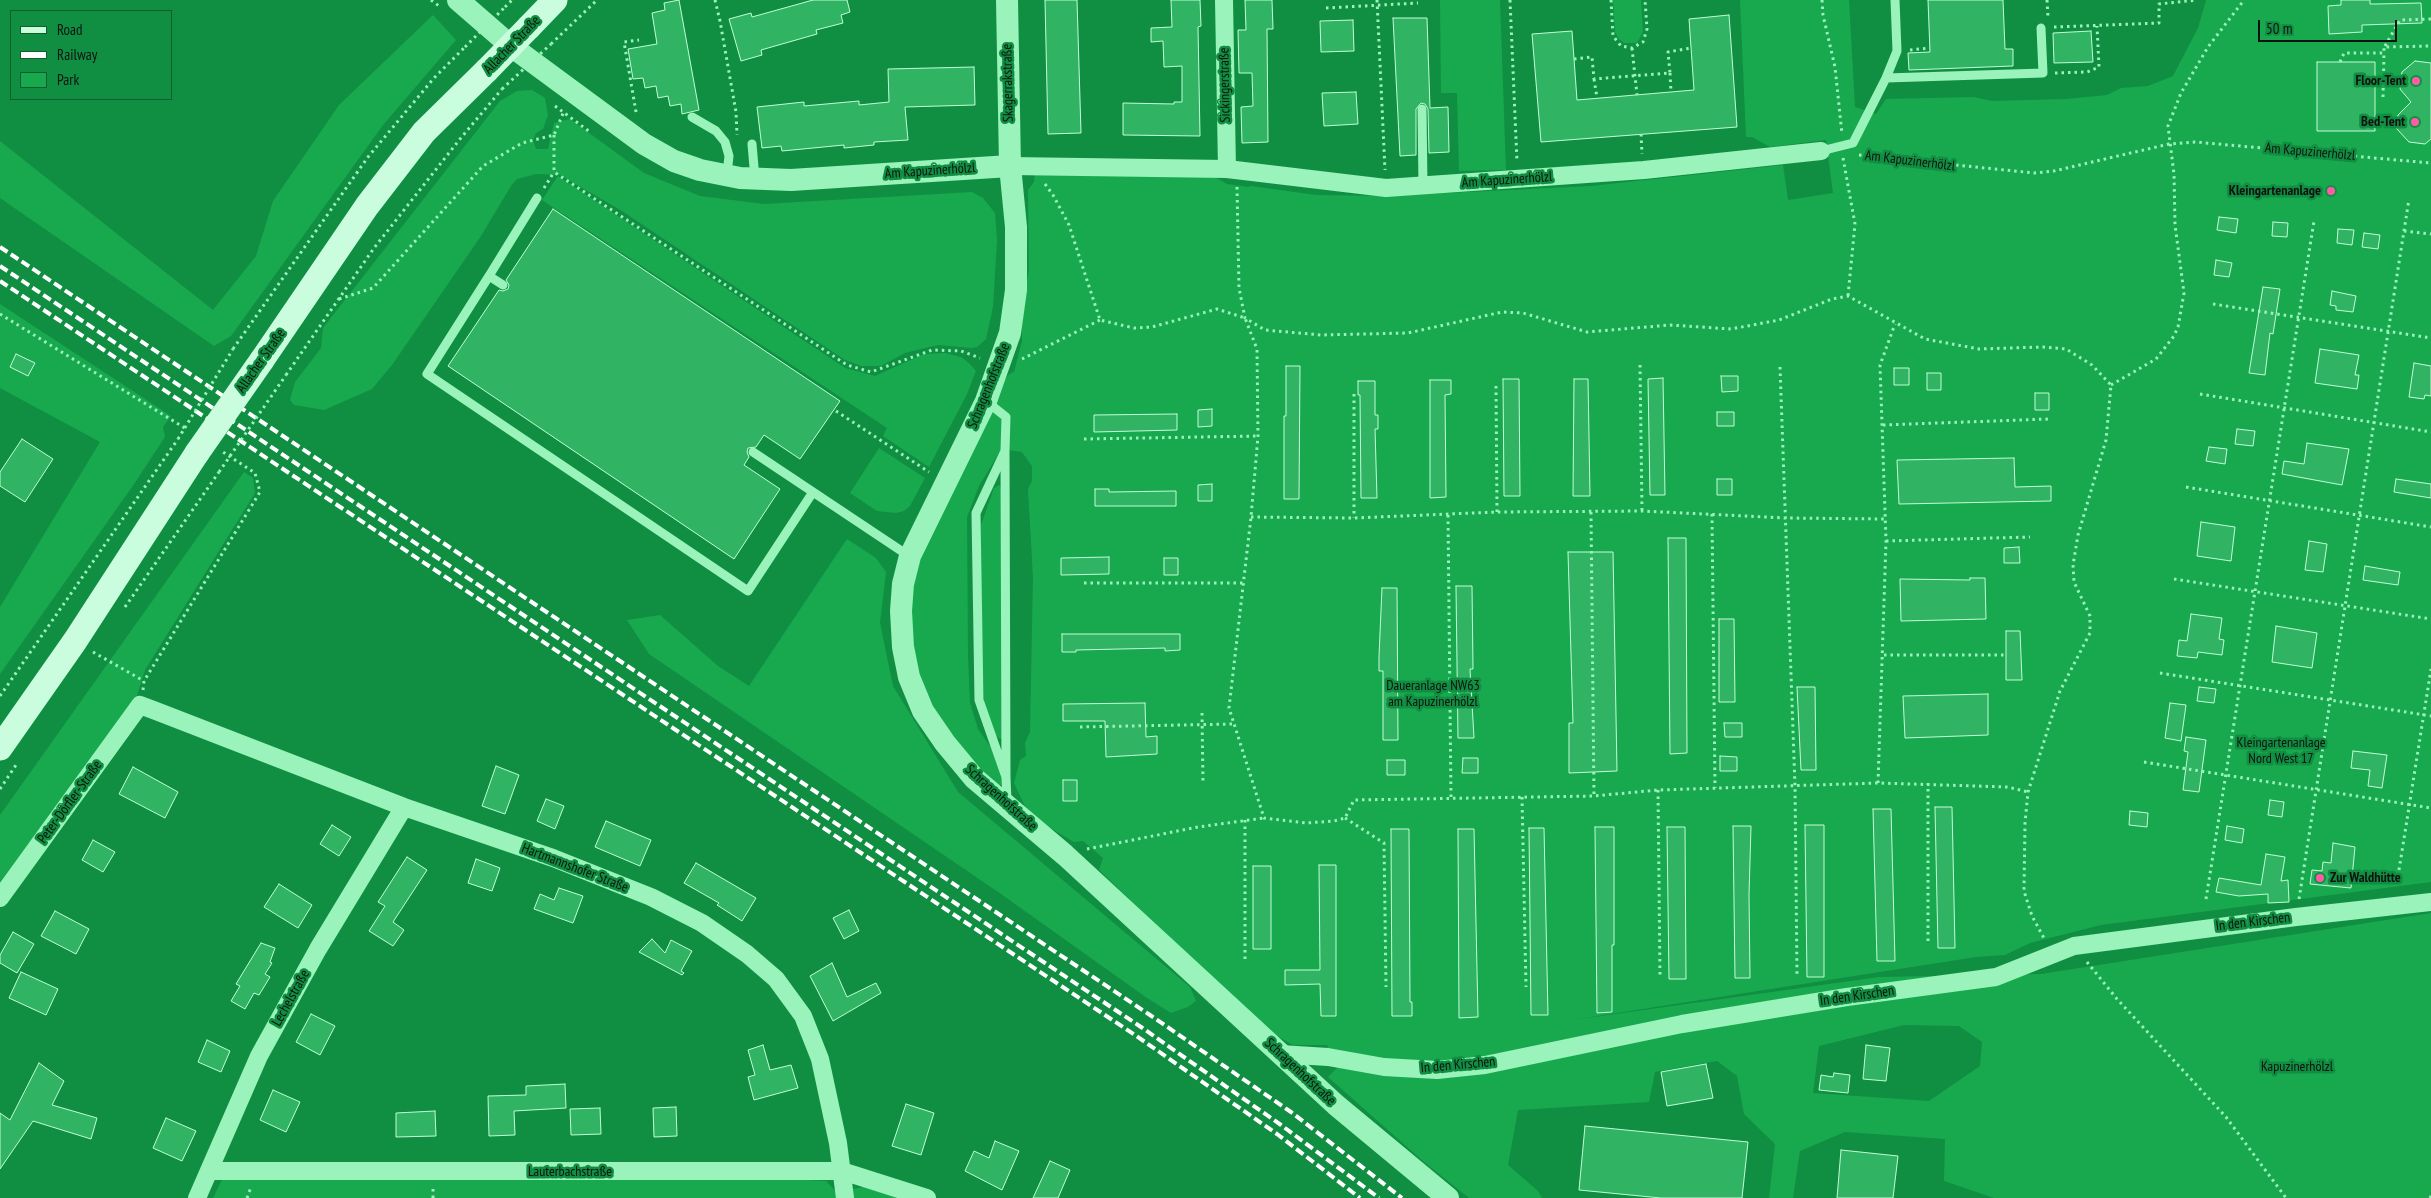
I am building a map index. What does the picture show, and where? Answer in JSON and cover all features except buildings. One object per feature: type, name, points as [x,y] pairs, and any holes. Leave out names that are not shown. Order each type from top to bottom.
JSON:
[{"type":"main road","name":"Allacher Straße","points":[[0,748],[75,641],[187,446],[262,360],[367,206],[424,132],[494,80],[517,23],[555,0]]},
{"type":"street","name":"Skagerrakstraße","points":[[1007,0],[1017,168]]},
{"type":"street","name":"Sickingerstraße","points":[[1224,0],[1235,170]]},
{"type":"street","name":"Am Kapuzinerhölzl","points":[[452,6],[511,46],[635,137],[674,161],[700,170],[726,175],[791,180],[1017,168],[1235,170],[1386,188],[1644,170],[1821,150]]},
{"type":"street","name":"Schragenhofstraße","points":[[1017,168],[1016,290],[1010,333],[986,401],[910,556],[903,584],[901,611],[903,646],[909,677],[923,711],[945,743],[974,778],[1065,855],[1336,1105],[1448,1198]]},
{"type":"street","name":"Hartmannshofer Straße","points":[[140,705],[404,807],[553,858],[651,897],[702,922],[747,954],[776,979],[803,1016],[820,1059],[842,1171],[845,1198]]},
{"type":"street","name":"Peter-Dörfler-Straße","points":[[0,898],[140,705]]},
{"type":"street","name":"Lechelstraße","points":[[197,1198],[259,1056],[318,949],[404,807]]},
{"type":"street","name":"In den Kirschen","points":[[1280,1054],[1328,1057],[1384,1067],[1428,1069],[1485,1065],[1682,1024],[1846,997],[1996,977],[2074,946],[2296,917],[2431,902]]},
{"type":"street","name":"Lauterbachstraße","points":[[209,1172],[842,1171],[927,1198]]},
{"type":"lane","points":[[1821,150],[1842,150],[1853,143],[1886,78],[1897,50],[1895,0]]},
{"type":"lane","points":[[1886,78],[2043,73],[2044,28]]},
{"type":"lane","points":[[1422,109],[1423,186]]},
{"type":"lane","points":[[692,117],[716,131],[725,142],[729,156],[726,175]]},
{"type":"lane","points":[[752,144],[755,178]]},
{"type":"lane","points":[[537,198],[427,374],[748,591],[813,492]]},
{"type":"lane","points":[[489,276],[503,285]]},
{"type":"lane","points":[[986,401],[1006,417],[1007,806]]},
{"type":"lane","points":[[1005,450],[976,514],[979,700],[1006,777]]},
{"type":"lane","points":[[753,452],[910,556]]},
{"type":"path","points":[[431,0],[452,6]]},
{"type":"path","name":"Allacher Straße","points":[[187,446],[233,350],[368,157],[434,78],[512,0]]},
{"type":"path","name":"Allacher Straße","points":[[219,472],[374,248],[494,80],[550,44],[597,0]]},
{"type":"path","points":[[715,0],[733,94],[737,138]]},
{"type":"path","points":[[1377,0],[1386,188]]},
{"type":"path","points":[[1510,0],[1518,180]]},
{"type":"path","points":[[1611,0],[1613,36],[1621,46],[1632,48],[1643,42],[1647,29],[1645,0]]},
{"type":"path","points":[[1822,0],[1823,15],[1835,66],[1842,150],[1855,224],[1848,296]]},
{"type":"path","points":[[2047,0],[2044,28],[2159,23],[2159,4],[2197,0]]},
{"type":"path","points":[[2111,385],[2156,360],[2174,336],[2178,327],[2184,293],[2177,245],[2174,174],[2168,126],[2180,93],[2208,47],[2244,0]]},
{"type":"path","points":[[1326,8],[1418,3]]},
{"type":"path","points":[[499,12],[517,23]]},
{"type":"path","points":[[2383,97],[2384,47],[2400,20],[2431,19]]},
{"type":"path","points":[[2043,73],[2087,72],[2099,67],[2097,26]]},
{"type":"path","points":[[469,32],[476,38]]},
{"type":"path","points":[[635,137],[636,109],[624,42],[639,40]]},
{"type":"path","points":[[2384,47],[2431,46]]},
{"type":"path","points":[[1632,48],[1637,95]]},
{"type":"path","points":[[1671,92],[1668,52],[1691,48]]},
{"type":"path","points":[[1897,50],[1930,48]]},
{"type":"path","points":[[544,49],[552,55]]},
{"type":"path","points":[[2340,62],[2344,53],[2384,53]]},
{"type":"path","points":[[1574,59],[1592,58],[1597,98]]},
{"type":"path","points":[[512,68],[520,74]]},
{"type":"path","points":[[1594,79],[1670,73]]},
{"type":"path","points":[[537,198],[554,172],[554,135],[562,112],[576,94]]},
{"type":"path","points":[[548,100],[592,133]]},
{"type":"path","points":[[339,299],[373,288],[483,166],[522,143],[554,135]]},
{"type":"path","name":"Am Kapuzinerhölzl","points":[[1842,150],[1947,166],[2034,173],[2054,171],[2169,144],[2196,142],[2431,163]]},
{"type":"path","points":[[1017,168],[1041,180],[1053,195],[1068,225],[1100,320]]},
{"type":"path","points":[[1235,170],[1239,288],[1245,318],[1257,349],[1258,436],[1244,583],[1229,708],[1264,818]]},
{"type":"path","points":[[554,172],[847,365],[871,372],[932,350],[961,351],[978,357],[998,371],[1100,320],[1134,328],[1152,328],[1217,309],[1245,318],[1265,330],[1321,335],[1408,333],[1502,312],[1523,314],[1587,332],[1670,325],[1731,330],[1779,320],[1832,299],[1848,296],[1895,324],[1925,339],[1979,349],[2066,349],[2092,365],[2111,385],[2106,440],[2078,535],[2073,565],[2074,582],[2090,616],[2090,633],[2060,691],[2028,792],[2023,854],[2024,891],[2032,916],[2052,954]]},
{"type":"path","points":[[2296,917],[2409,199]]},
{"type":"path","points":[[2206,899],[2314,221]]},
{"type":"path","points":[[2404,231],[2431,234]]},
{"type":"path","points":[[2214,304],[2431,338]]},
{"type":"path","points":[[1878,783],[1884,655],[1886,541],[1880,365],[1895,324]]},
{"type":"path","points":[[1640,365],[1642,511]]},
{"type":"path","points":[[1780,367],[1795,786],[1797,974]]},
{"type":"path","points":[[1496,386],[1497,512]]},
{"type":"path","points":[[1354,394],[1354,518]]},
{"type":"path","points":[[2200,394],[2431,432]]},
{"type":"path","points":[[836,411],[945,482]]},
{"type":"path","points":[[1883,425],[2048,419]]},
{"type":"path","points":[[1084,439],[1258,436]]},
{"type":"path","points":[[0,696],[187,446]]},
{"type":"path","points":[[2186,487],[2431,527]]},
{"type":"path","points":[[1251,517],[1354,518],[1497,512],[1642,511],[1786,518],[1884,519]]},
{"type":"path","points":[[1591,512],[1594,796]]},
{"type":"path","points":[[1712,513],[1715,788]]},
{"type":"path","points":[[1448,515],[1451,798]]},
{"type":"path","points":[[1886,541],[2030,537]]},
{"type":"path","points":[[2174,579],[2431,619]]},
{"type":"path","points":[[1084,583],[1244,583]]},
{"type":"path","points":[[93,652],[144,681]]},
{"type":"path","points":[[1884,655],[2005,655]]},
{"type":"path","points":[[2399,870],[2431,670]]},
{"type":"path","points":[[2160,673],[2431,716]]},
{"type":"path","points":[[1202,713],[1203,784]]},
{"type":"path","points":[[1080,726],[1234,724]]},
{"type":"path","points":[[2144,762],[2431,808]]},
{"type":"path","points":[[1345,818],[1354,800],[1594,796],[1658,790],[1878,783],[1928,783],[2008,787],[2028,792]]},
{"type":"path","points":[[1928,783],[1928,942]]},
{"type":"path","points":[[1658,790],[1660,975]]},
{"type":"path","points":[[1522,797],[1526,987]]},
{"type":"path","points":[[1065,855],[1135,838],[1245,820],[1264,818],[1306,823],[1334,821],[1345,818],[1384,843],[1386,986]]},
{"type":"path","points":[[1245,820],[1245,959]]},
{"type":"path","points":[[2074,946],[2117,999],[2226,1117],[2286,1198]]},
{"type":"green space","points":[[1440,0],[1500,0],[1506,170],[1459,171],[1457,93],[1441,93]]},
{"type":"green space","points":[[1613,0],[1641,0],[1643,32],[1637,43],[1624,43],[1615,32]]},
{"type":"green space","points":[[1740,0],[1849,0],[1855,107],[1876,114],[1886,99],[1974,97],[1992,101],[2066,99],[2107,95],[2121,88],[2148,86],[2173,76],[2198,28],[2206,0],[2431,0],[2431,882],[2101,925],[2030,943],[2005,955],[1976,957],[1572,1020],[1879,977],[2041,974],[2431,913],[2431,1198],[1994,1198],[1944,1181],[1945,1139],[1845,1132],[1800,1151],[1793,1198],[1769,1198],[1775,1144],[1744,1114],[1737,1076],[1717,1061],[1655,1072],[1649,1102],[1518,1110],[1508,1165],[1538,1191],[1542,1198],[1469,1198],[1424,1162],[1328,1077],[1337,1068],[1327,1045],[1293,1045],[1268,1031],[1099,870],[1103,858],[1083,841],[1074,842],[1029,815],[1014,783],[1020,760],[1026,756],[1025,743],[1030,732],[1033,578],[1028,489],[1032,481],[1032,466],[1022,452],[1009,450],[999,453],[979,486],[967,517],[970,703],[978,729],[990,746],[1010,764],[1008,784],[999,785],[974,763],[934,715],[912,656],[908,602],[914,568],[997,392],[1008,375],[1014,372],[1022,341],[1022,291],[1027,282],[1029,270],[1028,190],[1034,182],[1035,169],[1213,176],[1227,184],[1316,195],[1386,196],[1591,186],[1783,165],[1788,200],[1833,193],[1826,140],[1770,147],[1752,137],[1746,137]],"holes":[[[1904,1025],[1959,1026],[1982,1042],[1980,1066],[1929,1101],[1813,1093],[1819,1046]]]},
{"type":"green space","points":[[433,15],[456,40],[383,125],[231,336],[214,346],[0,198],[0,141],[213,310],[256,256],[273,201],[339,105]]},
{"type":"green space","points":[[532,90],[545,98],[548,115],[543,129],[536,133],[533,140],[536,149],[548,149],[554,123],[570,119],[644,173],[700,196],[764,204],[972,192],[983,198],[995,213],[997,240],[993,307],[986,339],[977,347],[939,345],[905,353],[881,366],[861,366],[845,360],[622,211],[560,175],[536,174],[517,179],[511,186],[481,236],[392,365],[372,389],[324,410],[294,405],[290,400],[295,382],[321,348],[323,328],[500,101],[517,91]]},
{"type":"green space","points":[[558,176],[845,368],[875,376],[924,354],[945,353],[961,357],[969,363],[976,371],[967,394],[929,467],[883,436],[887,428],[542,200]]},
{"type":"green space","points":[[0,304],[171,416],[163,427],[165,437],[132,487],[0,674],[0,607],[100,442],[0,388]]},
{"type":"green space","points":[[879,448],[925,478],[910,506],[904,511],[896,513],[877,511],[850,493]]},
{"type":"green space","points":[[244,472],[253,478],[255,493],[145,670],[136,699],[0,882],[0,815]]},
{"type":"green space","points":[[999,485],[1003,490],[1003,739],[1000,739],[993,733],[984,704],[981,592],[981,525],[994,488]]},
{"type":"green space","points":[[847,539],[876,558],[886,572],[880,623],[893,686],[958,792],[1190,987],[1196,1001],[1188,1007],[1171,1013],[1147,998],[1001,894],[649,654],[627,620],[660,615],[718,666],[749,686]]},
{"type":"green space","points":[[791,1179],[826,1181],[836,1192],[864,1187],[898,1198],[213,1198],[222,1180]]},
{"type":"railway","points":[[0,247],[1150,1015],[1291,1112],[1402,1198]]},
{"type":"railway","points":[[0,266],[1141,1027],[1281,1125],[1379,1198]]},
{"type":"railway","points":[[0,281],[1135,1035],[1277,1134],[1360,1198]]},
{"type":"place","name":"Floor-Tent","points":[[2416,81]]},
{"type":"place","name":"Bed-Tent","points":[[2415,122]]},
{"type":"place","name":"Kleingartenanlage","points":[[2331,191]]},
{"type":"place","name":"Zur Waldhütte","points":[[2320,878]]},
{"type":"park label","name":"Daueranlage NW63 am Kapuzinerhölzl","points":[[1433,694]]},
{"type":"park label","name":"Kleingartenanlage Nord West 17","points":[[2281,752]]},
{"type":"park label","name":"Kapuzinerhölzl","points":[[2297,1067]]}]
